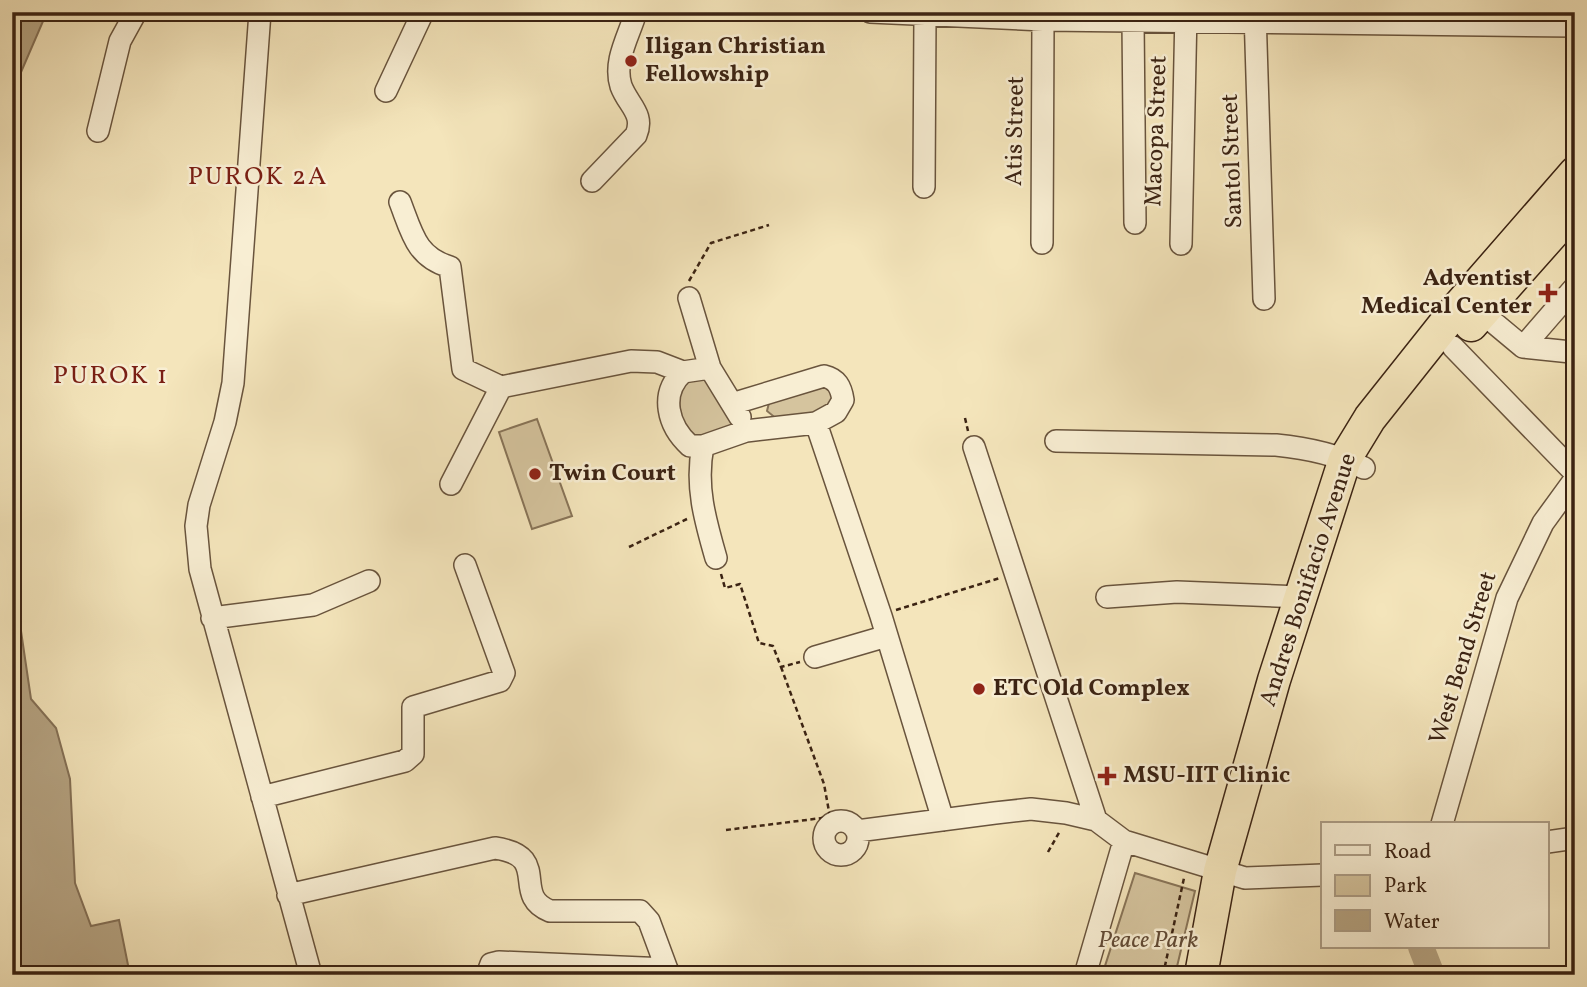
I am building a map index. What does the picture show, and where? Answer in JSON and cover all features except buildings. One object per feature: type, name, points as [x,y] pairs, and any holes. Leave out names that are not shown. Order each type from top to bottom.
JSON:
[{"type":"highway","name":"Andres Bonifacio Avenue","points":[[1201,975],[1211,875],[1300,597],[1370,418],[1459,306],[1575,173]]},
{"type":"highway","name":"Andres Bonifacio Avenue","points":[[1215,975],[1211,875],[1313,614],[1354,463],[1387,428],[1481,312],[1575,208]]},
{"type":"street","points":[[97,131],[120,41],[136,12]]},
{"type":"street","points":[[260,12],[233,383],[225,422],[203,486],[196,526],[200,569],[212,618],[311,975]]},
{"type":"street","points":[[386,90],[423,12]]},
{"type":"street","points":[[592,181],[636,135],[640,127],[639,118],[626,98],[618,70],[636,12]]},
{"type":"street","points":[[870,12],[1043,20],[1186,16],[1438,18],[1575,26]]},
{"type":"street","points":[[924,187],[925,16]]},
{"type":"street","name":"Macopa Street","points":[[1181,244],[1186,16]]},
{"type":"street","name":"Santol Street","points":[[1255,17],[1264,299]]},
{"type":"street","points":[[1135,223],[1142,18]]},
{"type":"street","name":"Atis Street","points":[[1042,243],[1043,20]]},
{"type":"street","points":[[400,202],[420,249],[432,262],[450,267],[463,369],[501,387],[631,361],[657,362],[683,372],[710,368]]},
{"type":"street","points":[[1523,347],[1575,288]]},
{"type":"street","points":[[689,298],[710,368],[735,404],[746,432]]},
{"type":"street","points":[[1481,312],[1523,347],[1570,352],[1575,348]]},
{"type":"street","points":[[1453,347],[1575,473]]},
{"type":"street","points":[[683,372],[672,382],[667,396],[674,425],[690,446],[703,446],[746,432],[816,424],[836,412],[841,405],[842,391],[833,378],[824,376],[735,404]]},
{"type":"street","points":[[451,484],[501,387]]},
{"type":"street","points":[[816,424],[887,636],[943,820]]},
{"type":"street","points":[[1056,441],[1276,445],[1304,448],[1354,463]]},
{"type":"street","points":[[703,446],[698,469],[703,511],[716,558]]},
{"type":"street","points":[[974,447],[1096,820]]},
{"type":"street","name":"West Bend Street","points":[[1443,822],[1507,598],[1543,523],[1575,479]]},
{"type":"street","points":[[262,796],[405,761],[413,754],[413,707],[422,702],[493,686],[500,681],[505,673],[500,656],[465,565]]},
{"type":"street","points":[[212,618],[313,605],[369,581]]},
{"type":"street","points":[[1107,597],[1177,592],[1300,597]]},
{"type":"street","points":[[815,657],[887,636]]},
{"type":"street","points":[[856,825],[943,820],[1031,809],[1096,820],[1124,841],[1211,875],[1266,878],[1321,875]]},
{"type":"street","points":[[1548,842],[1575,838]]},
{"type":"street","points":[[1085,975],[1124,841]]},
{"type":"street","points":[[288,895],[495,848],[512,850],[525,862],[531,894],[544,908],[640,911],[649,921],[668,972],[499,961],[491,964],[487,975]]},
{"type":"street","points":[[1186,975],[1211,875]]},
{"type":"path","points":[[689,298],[688,283],[711,243],[769,225]]},
{"type":"path","points":[[629,547],[703,511]]},
{"type":"path","points":[[894,611],[1007,576]]},
{"type":"path","points":[[725,588],[740,584],[759,643],[774,646],[824,785],[830,817]]},
{"type":"path","points":[[781,667],[815,657]]},
{"type":"path","points":[[726,831],[830,817],[856,825]]},
{"type":"path","points":[[1048,852],[1063,825]]},
{"type":"path","points":[[1163,975],[1211,875]]},
{"type":"green space","points":[[699,374],[713,381],[734,428],[729,431],[690,437],[679,412],[680,383]]},
{"type":"green space","points":[[832,386],[837,399],[827,412],[778,420],[767,411],[770,399],[795,387]]},
{"type":"green space","name":"Twin Court","points":[[537,419],[572,516],[532,529],[499,432]]},
{"type":"green space","name":"Peace Park","points":[[1135,873],[1195,891],[1175,975],[1131,975],[1105,966]]},
{"type":"water","points":[[12,12],[47,12],[12,93]]},
{"type":"water","points":[[12,570],[31,699],[56,728],[70,779],[75,883],[91,926],[119,920],[130,975],[12,975]]},
{"type":"waterway","points":[[1421,948],[1432,975]]},
{"type":"place","name":"Iligan Christian Fellowship","points":[[631,61]]},
{"type":"place","name":"Adventist Medical Center","points":[[1548,293]]},
{"type":"place","name":"Twin Court","points":[[535,474]]},
{"type":"place","name":"ETC Old Complex","points":[[979,689]]},
{"type":"place","name":"MSU-IIT Clinic","points":[[1107,776]]},
{"type":"district","name":"PUROK 2A","points":[[258,177]]},
{"type":"district","name":"PUROK 1","points":[[111,376]]}]
